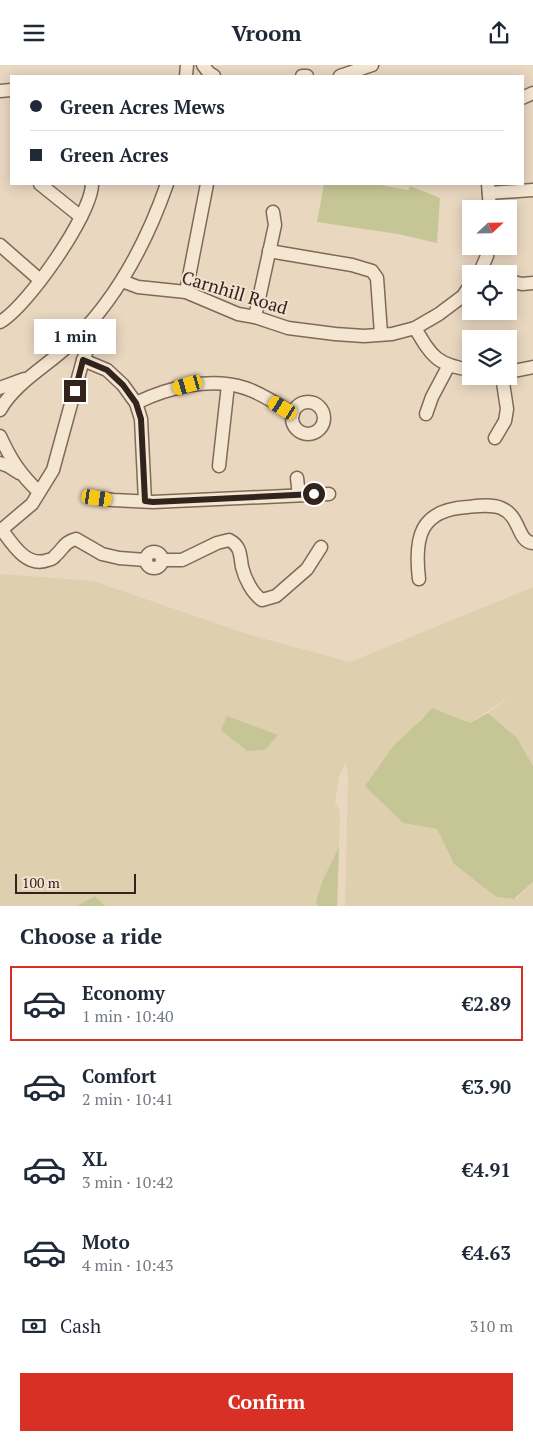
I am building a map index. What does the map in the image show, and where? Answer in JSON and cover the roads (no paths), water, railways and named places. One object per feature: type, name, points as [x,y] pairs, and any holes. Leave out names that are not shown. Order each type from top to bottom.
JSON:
[{"type":"street","points":[[203,65],[212,75]]},
{"type":"street","points":[[343,75],[372,65]]},
{"type":"street","points":[[41,185],[80,217]]},
{"type":"street","points":[[0,321],[7,318],[15,310],[56,260],[89,201],[92,185]]},
{"type":"street","points":[[0,410],[10,396],[86,327],[113,296],[157,213],[167,185]]},
{"type":"street","points":[[186,292],[207,185]]},
{"type":"street","points":[[489,189],[533,189]]},
{"type":"street","points":[[255,317],[275,225],[273,212]]},
{"type":"street","points":[[0,245],[40,280]]},
{"type":"street","points":[[269,251],[352,265],[372,271],[377,278],[381,334]]},
{"type":"street","name":"Carnhill Road","points":[[122,281],[138,287],[186,292],[238,314],[255,317],[288,328],[335,335],[364,336],[415,329],[462,297]]},
{"type":"street","points":[[517,283],[533,283]]},
{"type":"street","points":[[415,329],[429,351],[440,361],[462,368]]},
{"type":"street","points":[[89,346],[83,360],[53,470],[32,504],[1,530],[18,551],[29,559],[42,562],[54,558],[69,541],[76,539],[102,554],[119,558],[146,560],[149,567],[154,568],[160,565],[162,560],[182,561],[216,543],[229,540],[234,542],[240,551],[242,569],[254,594],[262,600],[276,596],[307,569],[321,547]]},
{"type":"street","points":[[83,360],[107,370],[123,385],[136,403],[141,419],[145,501]]},
{"type":"street","points":[[426,414],[432,397],[449,365]]},
{"type":"street","points":[[517,370],[533,367]]},
{"type":"street","points":[[0,388],[33,375]]},
{"type":"street","points":[[136,403],[150,396],[188,385],[216,383],[246,388],[293,414]]},
{"type":"street","points":[[219,467],[228,385]]},
{"type":"street","points":[[495,438],[505,421],[506,409],[503,385]]},
{"type":"street","points":[[0,436],[21,474]]},
{"type":"street","points":[[0,463],[21,474],[40,492]]},
{"type":"street","points":[[298,478],[299,495]]},
{"type":"street","points":[[97,498],[153,502],[329,494]]},
{"type":"street","points":[[419,579],[417,563],[421,533],[429,519],[444,510],[473,506],[501,508],[513,517],[524,539],[529,543],[533,543]]}]
